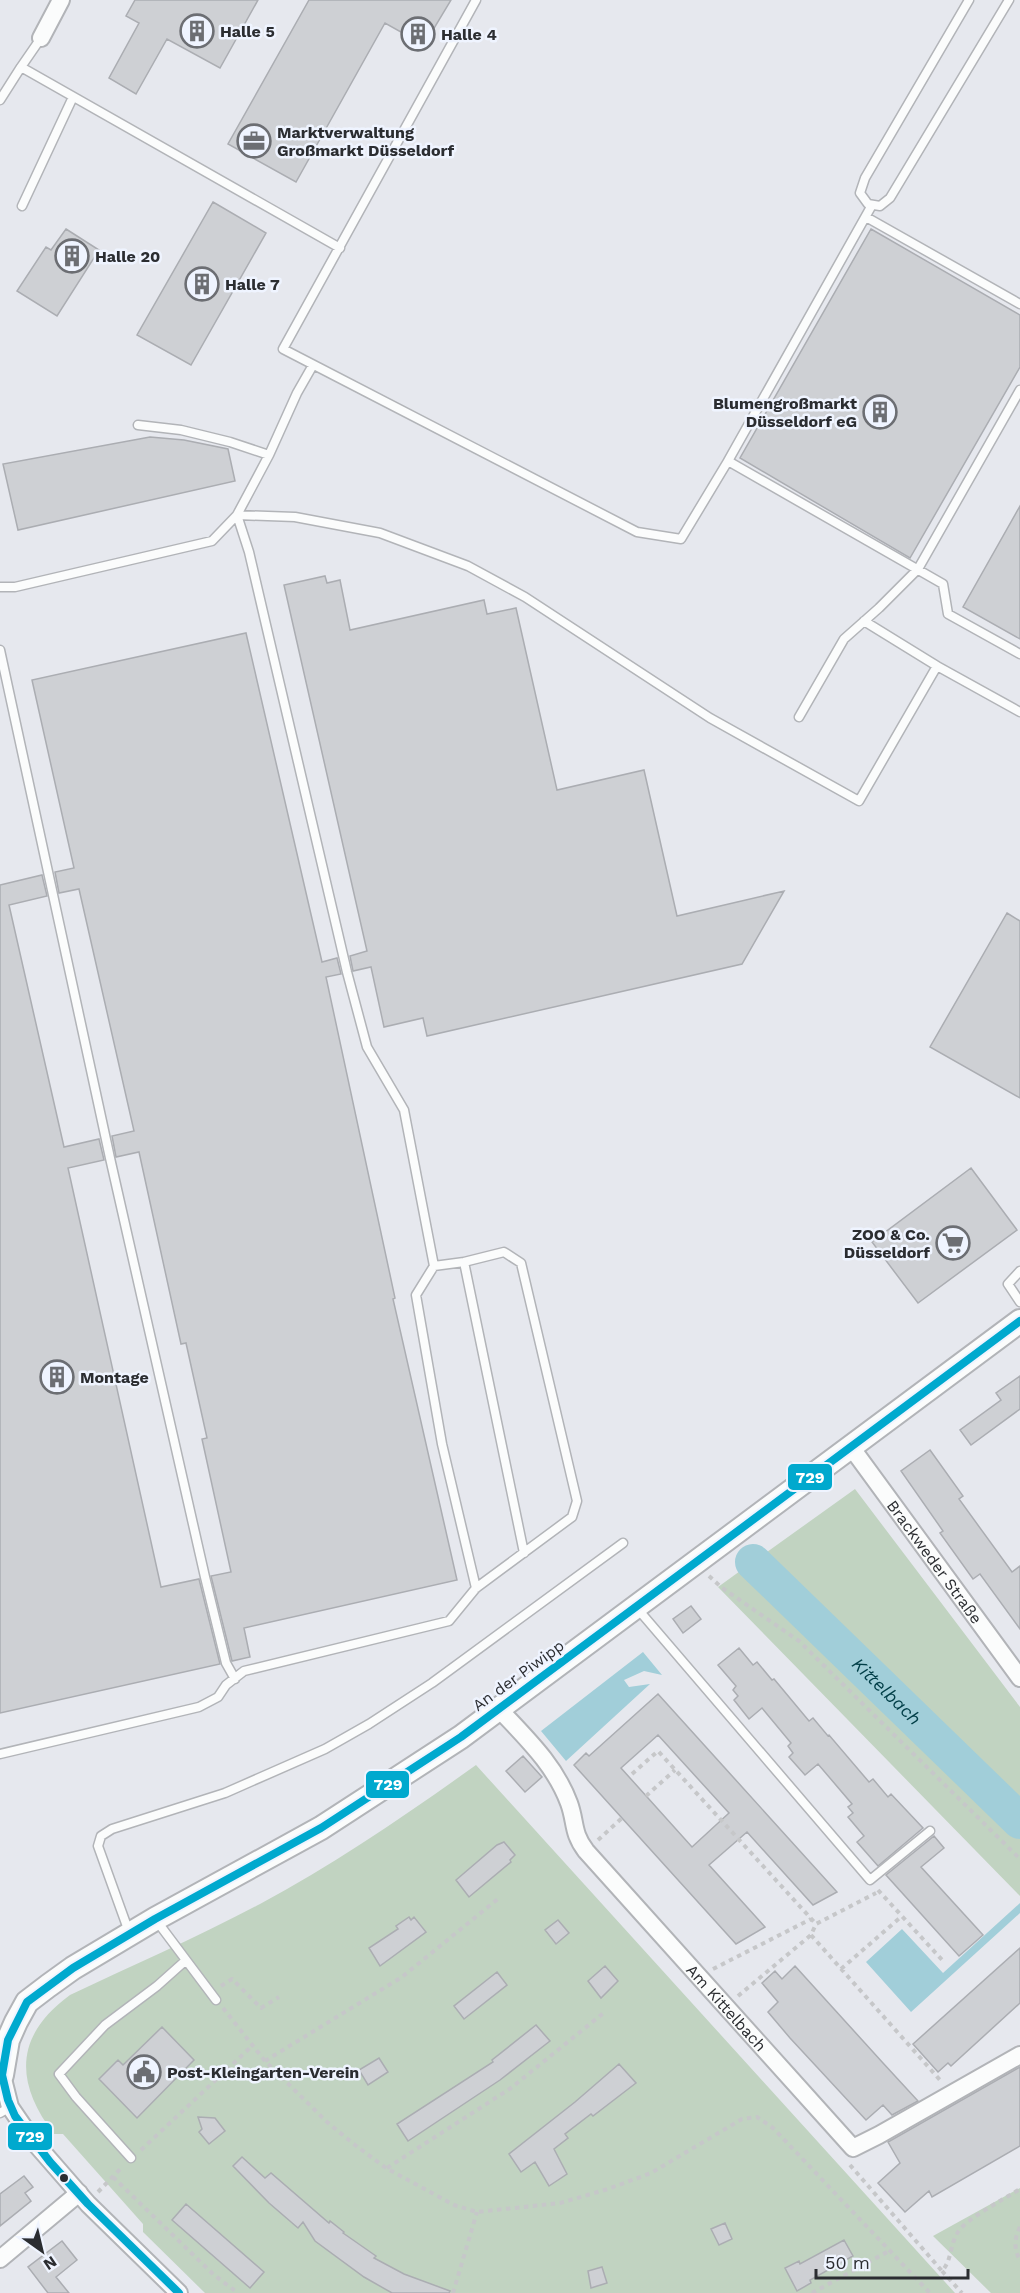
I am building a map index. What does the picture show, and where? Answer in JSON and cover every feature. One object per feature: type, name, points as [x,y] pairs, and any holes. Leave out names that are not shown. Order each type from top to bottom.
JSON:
[{"type":"street","points":[[41,38],[61,0]]},
{"type":"street","name":"An der Piwipp","points":[[1,2075],[8,2040],[27,2002],[73,1968],[155,1919],[321,1828],[461,1737],[1020,1321]]},
{"type":"street","name":"Brackweder Straße","points":[[851,1447],[1020,1678]]},
{"type":"street","name":"Am Kittelbach","points":[[499,1709],[545,1758],[568,1802],[577,1839],[586,1851],[853,2148]]},
{"type":"street","points":[[853,2148],[879,2136],[1020,2055]]},
{"type":"street","points":[[1,2075],[5,2110],[79,2193],[179,2293]]},
{"type":"street","points":[[0,2259],[79,2193]]},
{"type":"lane","points":[[476,0],[283,349],[637,532],[681,539],[728,461],[872,205]]},
{"type":"lane","points":[[969,0],[865,178],[860,193],[863,200],[872,205],[880,206],[894,192],[1009,0]]},
{"type":"lane","points":[[0,100],[41,38]]},
{"type":"lane","points":[[21,67],[340,248]]},
{"type":"lane","points":[[22,206],[73,97]]},
{"type":"lane","points":[[866,217],[1020,304]]},
{"type":"lane","points":[[0,587],[15,587],[212,542],[237,515],[297,393],[314,365]]},
{"type":"lane","points":[[799,717],[843,639],[918,569],[1020,390]]},
{"type":"lane","points":[[138,425],[181,430],[230,442],[268,455]]},
{"type":"lane","points":[[728,461],[943,584],[948,614],[1020,654]]},
{"type":"lane","points":[[237,515],[295,517],[380,533],[468,566],[525,597],[710,718],[860,801],[937,666]]},
{"type":"lane","points":[[237,515],[249,552],[343,957],[367,1047],[404,1110],[434,1266],[416,1295],[442,1444],[476,1588]]},
{"type":"lane","points":[[864,621],[937,666],[1020,712]]},
{"type":"lane","points":[[0,650],[112,1170],[226,1663],[235,1678]]},
{"type":"lane","points":[[0,1754],[199,1707],[218,1697],[226,1685],[244,1671],[448,1621],[476,1588],[572,1517],[577,1501],[521,1263],[504,1251],[464,1262],[434,1266]]},
{"type":"lane","points":[[464,1262],[524,1553]]},
{"type":"lane","points":[[1020,1271],[1008,1284],[1020,1302]]},
{"type":"lane","points":[[130,1936],[98,1846],[101,1836],[112,1829],[225,1793],[325,1749],[369,1724],[432,1683],[623,1543]]},
{"type":"lane","points":[[636,1607],[870,1881],[930,1831]]},
{"type":"lane","points":[[155,1919],[216,2000]]},
{"type":"lane","points":[[131,2158],[76,2097],[59,2074],[105,2025],[157,1986],[185,1961]]},
{"type":"path","points":[[694,1563],[721,1587],[799,1641],[816,1656],[1020,1859]]},
{"type":"path","points":[[632,1774],[658,1751],[816,1924]]},
{"type":"path","points":[[646,1796],[675,1770]]},
{"type":"path","points":[[586,1851],[622,1818]]},
{"type":"path","points":[[727,2006],[811,1935],[816,1924],[879,1891],[944,1962]]},
{"type":"path","points":[[265,2061],[402,1977],[499,1898]]},
{"type":"path","points":[[841,1969],[902,1916]]},
{"type":"path","points":[[699,1976],[811,1919]]},
{"type":"path","points":[[811,1935],[952,2094]]},
{"type":"path","points":[[210,1993],[232,1979],[261,2008],[279,1997]]},
{"type":"path","points":[[216,2000],[265,2061],[327,2122],[386,2168],[454,2205],[477,2212],[560,2203],[651,2173],[742,2119],[757,2117],[773,2128],[930,2293]]},
{"type":"path","points":[[386,2168],[511,2088],[606,2011]]},
{"type":"path","points":[[106,2183],[252,2046]]},
{"type":"path","points":[[853,2148],[847,2162],[962,2293]]},
{"type":"path","points":[[113,2177],[214,2275],[238,2293]]},
{"type":"path","points":[[942,2271],[958,2231],[976,2216],[1020,2189]]},
{"type":"path","points":[[453,2293],[477,2212]]},
{"type":"path","points":[[1020,2228],[1015,2241],[1020,2260]]},
{"type":"path","points":[[812,2293],[889,2251]]},
{"type":"green space","points":[[855,1489],[1020,1707],[1020,1801],[976,1755],[767,1552]]},
{"type":"green space","points":[[765,1553],[1020,1807],[1020,1896],[718,1587]]},
{"type":"green space","points":[[476,1765],[955,2293],[205,2293],[143,2232],[143,2224],[63,2134],[54,2134],[32,2096],[27,2078],[26,2060],[30,2043],[39,2026],[52,2010],[70,1995],[213,1928],[316,1872]]},
{"type":"green space","points":[[1020,2188],[1020,2293],[991,2293],[933,2236]]},
{"type":"water","points":[[643,1652],[662,1675],[644,1671],[624,1680],[629,1687],[650,1684],[566,1761],[541,1731]]},
{"type":"water","points":[[1020,1903],[1020,1913],[911,2012],[866,1962],[902,1929],[943,1973]]},
{"type":"building","name":"Halle 5","points":[[135,0],[258,0],[220,68],[167,39],[136,94],[109,78],[139,23],[126,16]]},
{"type":"building","points":[[309,0],[451,0],[424,45],[385,23],[296,182],[228,144]]},
{"type":"building","name":"Halle 7","points":[[213,202],[266,233],[191,365],[137,335]]},
{"type":"building","points":[[66,229],[99,250],[57,316],[17,291],[46,247],[51,250]]},
{"type":"building","name":"Blumengroßmarkt Düsseldorf eG","points":[[871,229],[1020,315],[1020,367],[910,558],[740,458]]},
{"type":"building","points":[[150,437],[184,440],[228,449],[235,481],[18,530],[3,464]]},
{"type":"building","points":[[1020,506],[1020,639],[963,607]]},
{"type":"building","points":[[325,576],[327,583],[340,580],[350,630],[484,600],[487,614],[516,608],[557,790],[644,770],[677,916],[784,891],[742,964],[427,1036],[423,1018],[384,1027],[371,967],[353,971],[350,956],[367,951],[284,585]]},
{"type":"building","points":[[246,633],[322,962],[337,958],[341,974],[326,977],[395,1298],[393,1299],[457,1580],[244,1628],[250,1657],[232,1661],[211,1576],[231,1572],[202,1439],[207,1438],[186,1343],[181,1344],[139,1152],[116,1157],[112,1136],[134,1131],[79,889],[59,893],[55,872],[74,868],[32,680]]},
{"type":"building","name":"Montage","points":[[42,875],[47,896],[9,905],[64,1147],[99,1139],[104,1160],[68,1168],[161,1587],[199,1579],[220,1664],[0,1713],[0,885]]},
{"type":"building","points":[[1007,913],[1020,921],[1020,1098],[930,1047]]},
{"type":"building","points":[[971,1168],[1017,1230],[918,1303],[872,1242]]},
{"type":"building","points":[[1020,1376],[1020,1409],[971,1445],[960,1430],[1001,1400],[996,1393]]},
{"type":"building","points":[[930,1450],[963,1496],[959,1499],[1012,1572],[1020,1566],[1020,1629],[980,1574],[973,1579],[940,1533],[943,1531],[901,1471]]},
{"type":"building","points":[[691,1606],[701,1619],[683,1633],[673,1619]]},
{"type":"building","points":[[739,1648],[753,1665],[757,1662],[772,1680],[774,1679],[809,1721],[813,1718],[869,1782],[873,1779],[888,1797],[891,1794],[923,1828],[878,1866],[857,1842],[864,1836],[848,1817],[853,1813],[848,1807],[852,1804],[818,1764],[805,1775],[789,1757],[793,1753],[788,1746],[791,1743],[762,1708],[749,1719],[734,1700],[738,1696],[733,1690],[736,1686],[718,1665]]},
{"type":"building","points":[[658,1694],[837,1892],[813,1905],[747,1832],[709,1865],[765,1927],[736,1944],[574,1765],[586,1753],[589,1756]],"holes":[[[658,1735],[729,1813],[692,1847],[621,1768]]]},
{"type":"building","points":[[523,1756],[542,1777],[525,1792],[506,1771]]},
{"type":"building","points":[[934,1836],[944,1848],[921,1867],[983,1935],[959,1956],[886,1875]]},
{"type":"building","points":[[504,1842],[515,1855],[510,1860],[511,1862],[469,1897],[456,1880],[497,1845]]},
{"type":"building","points":[[409,1917],[411,1920],[414,1917],[426,1932],[380,1966],[369,1948],[398,1929],[396,1926]]},
{"type":"building","points":[[558,1920],[569,1933],[556,1944],[545,1930]]},
{"type":"building","points":[[1020,1948],[1020,2003],[951,2066],[948,2063],[938,2072],[913,2044]]},
{"type":"building","points":[[605,1966],[618,1981],[601,1998],[588,1981]]},
{"type":"building","points":[[795,1966],[918,2101],[892,2115],[883,2105],[866,2120],[790,2038],[768,2012],[778,2002],[762,1983],[775,1971],[782,1979]]},
{"type":"building","points":[[497,1972],[507,1985],[464,2019],[454,2006]]},
{"type":"building","points":[[536,2025],[550,2041],[500,2080],[408,2141],[397,2124],[493,2062],[492,2060]]},
{"type":"building","name":"Post-Kleingarten-Verein","points":[[162,2027],[194,2060],[137,2118],[99,2079],[118,2060],[123,2065]]},
{"type":"building","points":[[379,2058],[388,2072],[368,2085],[359,2070]]},
{"type":"building","points":[[619,2064],[636,2083],[565,2134],[568,2138],[554,2149],[567,2174],[549,2186],[535,2162],[521,2172],[509,2154]]},
{"type":"building","points":[[1020,2067],[1020,2146],[932,2197],[929,2191],[905,2212],[878,2183],[900,2163],[888,2142]]},
{"type":"building","points":[[198,2117],[215,2118],[225,2131],[209,2144],[199,2132],[202,2129]]},
{"type":"building","points":[[242,2157],[265,2178],[271,2173],[329,2223],[330,2221],[376,2256],[374,2258],[404,2274],[450,2291],[449,2293],[392,2293],[364,2277],[315,2241],[303,2222],[298,2228],[269,2203],[233,2166]]},
{"type":"building","points":[[24,2176],[33,2187],[25,2193],[31,2201],[0,2226],[0,2194]]},
{"type":"building","points":[[186,2204],[264,2272],[250,2288],[172,2220]]},
{"type":"building","points":[[725,2223],[732,2239],[719,2245],[711,2229]]},
{"type":"building","points":[[844,2240],[853,2256],[810,2280],[811,2283],[797,2291],[785,2268],[799,2261],[800,2264]]},
{"type":"building","points":[[62,2241],[77,2260],[56,2277],[69,2293],[48,2293],[28,2267]]},
{"type":"building","points":[[602,2267],[607,2283],[591,2288],[588,2271]]},
{"type":"waterway","name":"Kittelbach","points":[[753,1562],[1020,1821]]},
{"type":"transit line","name":"729","points":[[179,2293],[88,2204],[50,2162],[15,2116],[8,2100],[2,2075],[8,2040],[27,2002],[73,1968],[155,1919],[321,1828],[461,1737],[1020,1321]]},
{"type":"place","name":"Halle 5","points":[[197,31]]},
{"type":"place","name":"Halle 4","points":[[418,34]]},
{"type":"place","name":"Marktverwaltung Großmarkt Düsseldorf","points":[[254,141]]},
{"type":"place","name":"Halle 20","points":[[72,256]]},
{"type":"place","name":"Halle 7","points":[[202,284]]},
{"type":"place","name":"Blumengroßmarkt Düsseldorf eG","points":[[880,412]]},
{"type":"place","name":"ZOO & Co. Düsseldorf","points":[[953,1243]]},
{"type":"place","name":"Montage","points":[[57,1377]]},
{"type":"place","name":"Post-Kleingarten-Verein","points":[[144,2072]]}]
